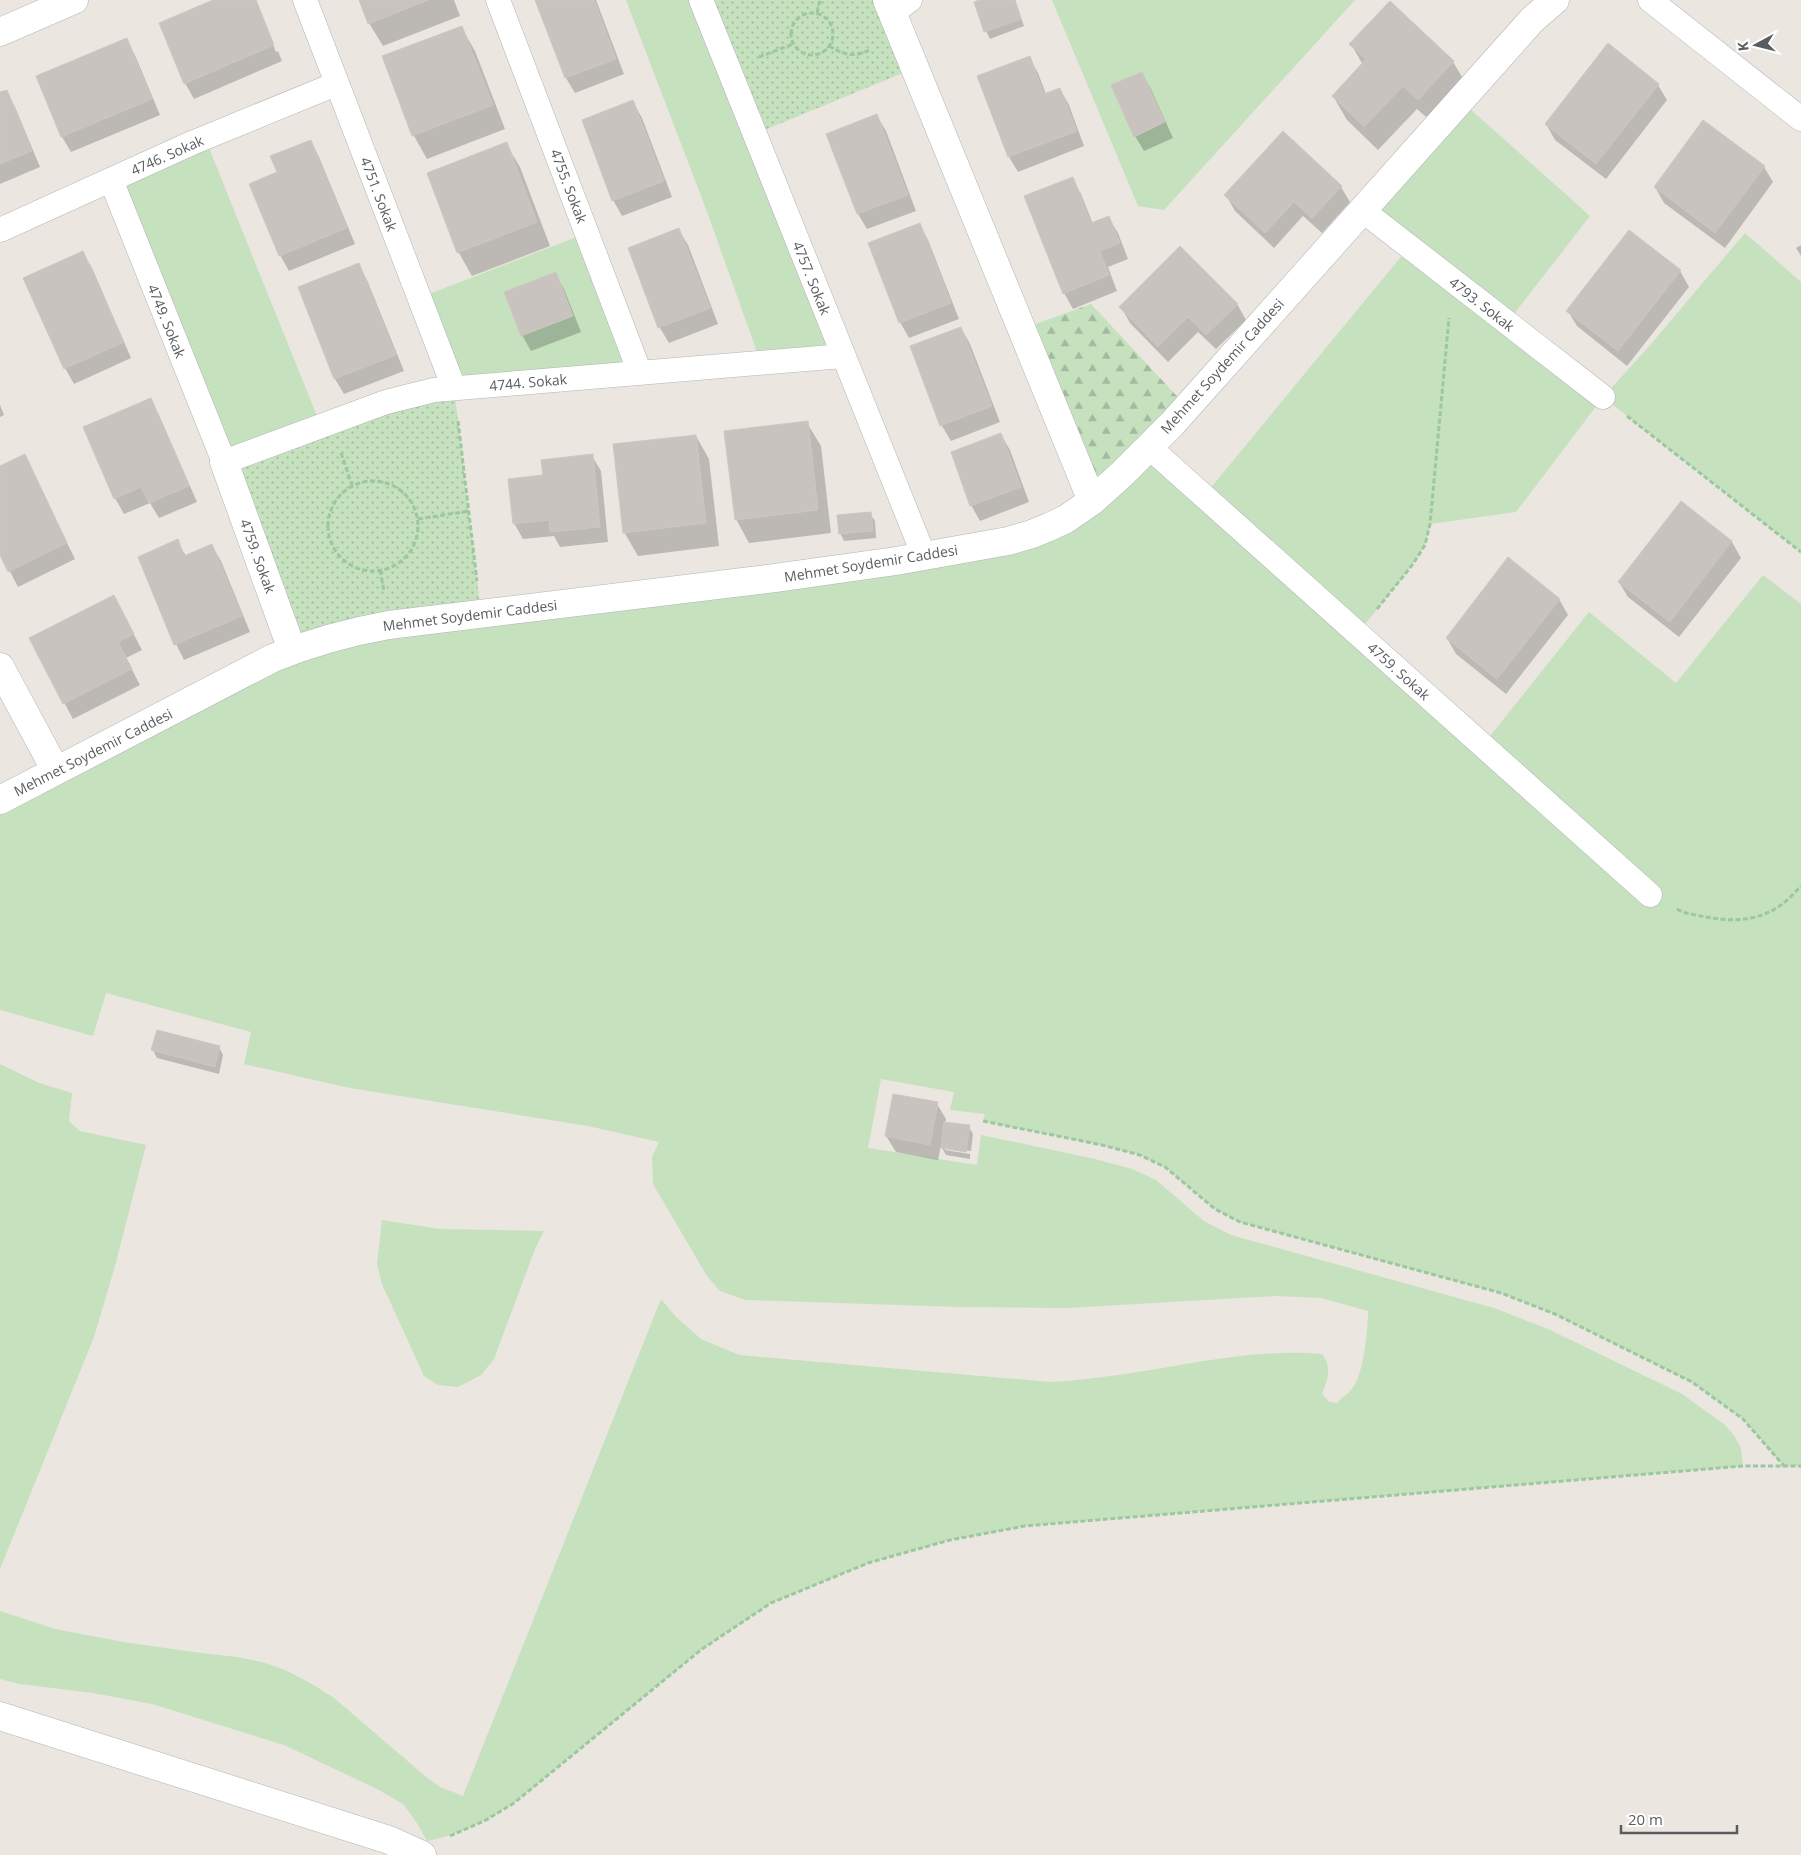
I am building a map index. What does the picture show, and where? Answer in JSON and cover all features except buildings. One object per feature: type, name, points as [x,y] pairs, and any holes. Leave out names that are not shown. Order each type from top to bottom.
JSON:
[{"type":"street","points":[[0,32],[74,0]]},
{"type":"street","name":"Mehmet Soydemir Caddesi","points":[[0,800],[273,658],[292,650],[366,629],[775,578],[924,556],[983,546],[1032,534],[1066,519],[1092,501],[1187,407],[1532,20],[1555,0]]},
{"type":"street","points":[[896,4],[903,40],[1092,501]]},
{"type":"street","name":"4759. Sokak","points":[[224,462],[292,650]]},
{"type":"street","points":[[0,667],[56,771]]},
{"type":"street","points":[[0,1716],[390,1840],[422,1855]]},
{"type":"lane","name":"4751. Sokak","points":[[305,0],[454,388]]},
{"type":"lane","name":"4755. Sokak","points":[[498,0],[640,373]]},
{"type":"lane","name":"4757. Sokak","points":[[701,0],[924,556]]},
{"type":"lane","points":[[1650,0],[1801,119]]},
{"type":"lane","name":"4746. Sokak","points":[[0,230],[192,143],[336,84]]},
{"type":"lane","name":"4749. Sokak","points":[[112,180],[224,462]]},
{"type":"lane","name":"4793. Sokak","points":[[1362,210],[1603,397]]},
{"type":"lane","name":"4744. Sokak","points":[[224,462],[386,402],[434,390],[843,356]]},
{"type":"lane","name":"4759. Sokak","points":[[1148,447],[1650,895]]},
{"type":"path","points":[[817,13],[820,0]]},
{"type":"path","points":[[810,12],[823,15],[832,26],[834,33],[829,46],[817,55],[810,55],[797,49],[790,37],[793,24],[797,18],[810,12]]},
{"type":"path","points":[[829,46],[851,56],[903,40]]},
{"type":"path","points":[[1358,634],[1413,564],[1425,545],[1430,524],[1453,280]]},
{"type":"path","points":[[454,388],[482,614]]},
{"type":"path","points":[[1603,397],[1801,552]]},
{"type":"path","points":[[366,481],[381,481],[394,486],[406,494],[414,506],[418,519],[417,535],[412,550],[402,561],[380,570],[372,571],[357,568],[344,560],[334,548],[328,533],[328,519],[341,494],[352,485],[366,481]]},
{"type":"path","points":[[418,519],[469,511]]},
{"type":"path","points":[[1650,895],[1682,912],[1718,920],[1750,919],[1781,905],[1801,886]]},
{"type":"path","points":[[984,1121],[1102,1145],[1140,1155],[1165,1166],[1215,1209],[1240,1222],[1501,1293],[1556,1314],[1692,1382],[1743,1419],[1784,1466]]},
{"type":"path","points":[[446,1837],[486,1820],[514,1803],[702,1649],[771,1603],[877,1560],[950,1540],[1025,1526],[1734,1467],[1801,1466]]},
{"type":"green space","points":[[626,0],[701,0],[843,356],[761,363],[706,209]]},
{"type":"green space","points":[[701,0],[887,0],[915,68],[755,134]]},
{"type":"green space","points":[[1052,0],[1355,0],[1164,210],[1138,206]]},
{"type":"green space","points":[[1460,100],[1590,216],[1507,323],[1603,397],[1516,512],[1430,524],[1425,545],[1413,564],[1358,633],[1483,745],[1589,612],[1676,683],[1763,575],[1801,604],[1801,1466],[1784,1466],[1743,1419],[1692,1382],[1555,1314],[1501,1293],[1240,1222],[1215,1209],[1165,1167],[1140,1155],[1102,1145],[983,1121],[985,1114],[950,1110],[954,1092],[881,1079],[868,1148],[977,1165],[981,1135],[1095,1159],[1132,1169],[1156,1180],[1204,1221],[1231,1235],[1494,1308],[1548,1329],[1682,1394],[1725,1425],[1741,1448],[1743,1466],[1025,1526],[950,1540],[868,1563],[771,1603],[702,1649],[514,1803],[472,1826],[451,1835],[427,1841],[403,1804],[377,1789],[284,1745],[152,1704],[93,1693],[20,1684],[0,1679],[0,1611],[55,1629],[123,1642],[262,1662],[285,1670],[334,1698],[425,1776],[440,1787],[463,1796],[661,1299],[676,1317],[701,1339],[739,1355],[1051,1382],[1104,1377],[1241,1356],[1273,1353],[1322,1354],[1327,1364],[1328,1373],[1322,1394],[1329,1402],[1337,1403],[1349,1392],[1355,1383],[1362,1364],[1368,1311],[1321,1298],[1275,1296],[1066,1308],[961,1307],[745,1300],[720,1291],[707,1276],[653,1184],[652,1157],[659,1142],[588,1126],[350,1088],[244,1064],[251,1032],[106,993],[93,1036],[0,1010],[0,800],[301,647],[1032,534],[1149,447],[1204,496],[1409,247],[1362,210]]},
{"type":"green space","points":[[205,138],[321,426],[224,462],[111,180]]},
{"type":"green space","points":[[587,233],[640,373],[454,388],[419,298]]},
{"type":"green space","points":[[1745,233],[1801,282],[1801,552],[1603,397],[1645,351]]},
{"type":"green space","points":[[1091,304],[1187,407],[1092,501],[1022,329]]},
{"type":"green space","points":[[454,388],[481,614],[301,647],[224,462]]},
{"type":"green space","points":[[0,1064],[39,1083],[72,1093],[69,1121],[80,1131],[146,1145],[115,1266],[94,1337],[0,1569]]},
{"type":"green space","points":[[382,1220],[440,1229],[544,1231],[535,1249],[494,1359],[481,1375],[458,1387],[438,1385],[424,1376],[382,1284],[377,1265]]}]
